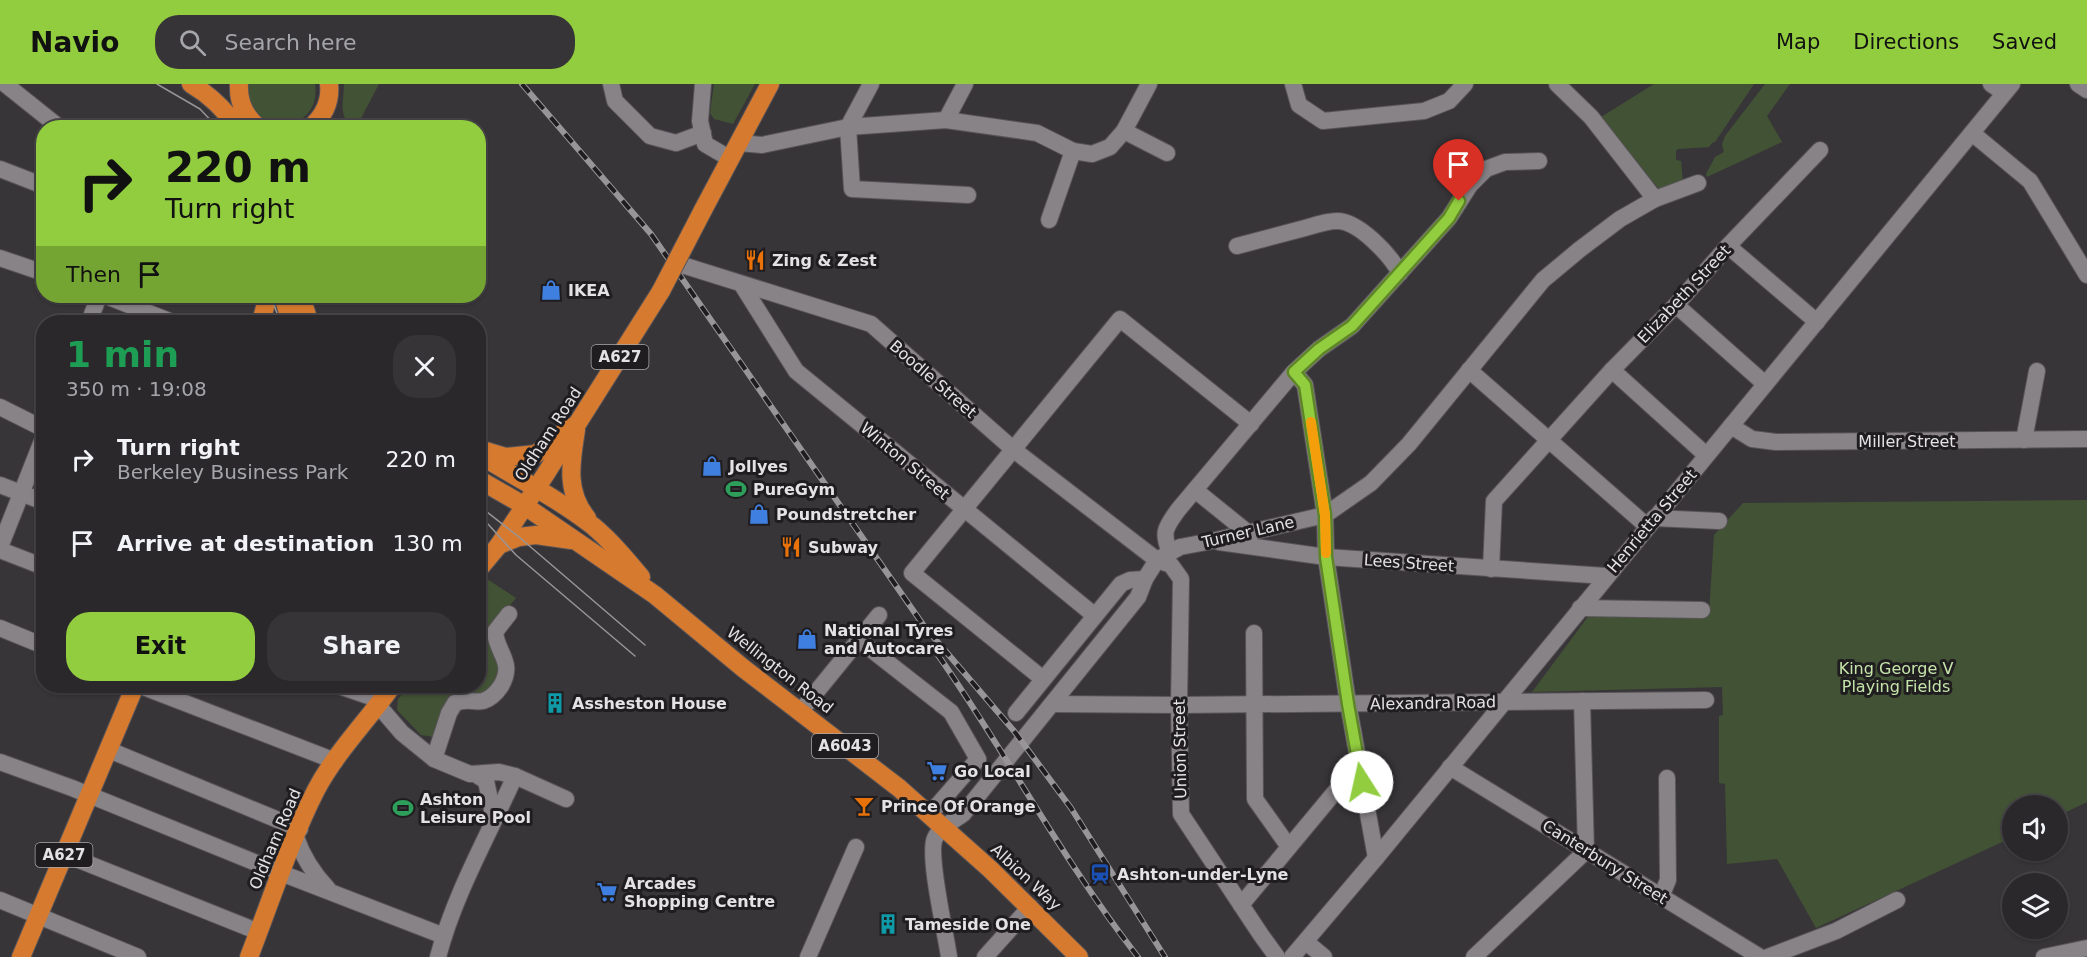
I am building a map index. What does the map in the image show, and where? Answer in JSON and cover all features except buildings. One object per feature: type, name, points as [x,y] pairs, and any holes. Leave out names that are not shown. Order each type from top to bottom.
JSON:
[{"type":"highway","points":[[191,84],[204,92],[228,115],[240,120]]},
{"type":"highway","points":[[209,84],[245,120]]},
{"type":"highway","points":[[239,84],[240,102],[247,120]]},
{"type":"highway","points":[[317,120],[324,112],[330,93],[329,84]]},
{"type":"highway","name":"Oldham Road","points":[[486,560],[525,506],[661,291],[770,84]]},
{"type":"highway","points":[[578,423],[570,472],[571,485],[580,510],[594,527]]},
{"type":"highway","name":"A627","points":[[486,452],[506,458],[536,454],[578,423]]},
{"type":"highway","name":"Wellington Road","points":[[486,459],[537,487],[594,527],[623,556],[655,595]]},
{"type":"highway","name":"Wellington Road","points":[[486,484],[525,506],[655,595],[743,668],[899,788],[944,827]]},
{"type":"highway","name":"A6043","points":[[499,545],[519,537],[536,535],[548,535],[578,542]]},
{"type":"highway","name":"A627","points":[[21,957],[132,693]]},
{"type":"highway","name":"Oldham Road","points":[[249,957],[259,932],[273,870],[298,833],[316,790],[387,693]]},
{"type":"highway","name":"Albion Way","points":[[944,827],[1030,907],[1079,957]]},
{"type":"street","points":[[5,84],[50,120]]},
{"type":"street","points":[[611,84],[615,100],[650,136],[676,143],[703,133]]},
{"type":"street","points":[[703,84],[700,121],[705,144],[734,150],[848,127],[946,120],[1037,133],[1073,151],[1092,154],[1110,147],[1124,131],[1149,84]]},
{"type":"street","points":[[871,84],[848,127],[852,189],[968,195]]},
{"type":"street","points":[[946,120],[965,84]]},
{"type":"street","points":[[1293,84],[1299,105],[1323,121],[1424,111],[1449,101],[1465,84]]},
{"type":"street","points":[[2078,84],[2087,90]]},
{"type":"street","points":[[1561,85],[1591,117],[1655,200]]},
{"type":"street","name":"Henrietta Street","points":[[1292,957],[1972,133],[2002,87]]},
{"type":"street","points":[[1124,131],[1167,153]]},
{"type":"street","points":[[1972,133],[2030,181],[2087,275]]},
{"type":"street","name":"Elizabeth Street","points":[[1491,568],[1494,501],[1612,370],[1676,305],[1728,246],[1820,150]]},
{"type":"street","points":[[1049,220],[1073,151]]},
{"type":"street","points":[[949,957],[932,858],[935,837],[944,827],[963,814],[1138,597],[1145,579],[1163,556],[1166,529],[1195,490],[1251,424],[1319,349],[1352,326],[1449,218],[1470,184],[1486,168],[1505,162],[1539,161]]},
{"type":"street","points":[[0,169],[36,183]]},
{"type":"street","name":"Turner Lane","points":[[1163,556],[1180,547],[1325,515],[1371,483],[1409,444],[1543,280],[1620,219],[1655,200],[1698,183]]},
{"type":"street","points":[[1237,246],[1325,223],[1344,222],[1354,226],[1381,249],[1393,260],[1400,273]]},
{"type":"street","points":[[1728,246],[1817,322]]},
{"type":"street","points":[[0,258],[36,270]]},
{"type":"street","name":"Boodle Street","points":[[676,263],[871,324],[1014,450],[1163,556]]},
{"type":"street","name":"Winton Street","points":[[742,285],[796,371],[1094,615]]},
{"type":"street","points":[[124,303],[154,315]]},
{"type":"street","points":[[1676,305],[1766,384]]},
{"type":"street","points":[[1043,679],[912,573],[1120,319],[1251,424]]},
{"type":"street","points":[[1469,370],[1548,439],[1651,522],[1719,521]]},
{"type":"street","points":[[1612,370],[1706,455]]},
{"type":"street","points":[[2024,440],[2037,371]]},
{"type":"street","points":[[1296,374],[1305,385],[1325,515],[1326,557],[1348,704],[1376,858]]},
{"type":"street","points":[[0,407],[36,425]]},
{"type":"street","name":"Miller Street","points":[[1731,426],[1752,439],[1776,441],[2087,439]]},
{"type":"street","points":[[36,456],[0,548],[36,564]]},
{"type":"street","points":[[0,485],[36,499]]},
{"type":"street","points":[[1195,490],[1247,532]]},
{"type":"street","name":"Lees Street","points":[[1212,541],[1326,557],[1606,576]]},
{"type":"street","name":"Union Street","points":[[1163,556],[1181,579],[1179,705],[1181,814],[1277,957]]},
{"type":"street","points":[[1016,713],[1120,584],[1130,580],[1145,579]]},
{"type":"street","points":[[1580,608],[1702,610]]},
{"type":"street","points":[[434,759],[449,713],[455,703],[470,699],[479,702],[486,700],[503,683],[507,674],[505,658],[496,640],[495,632],[509,615]]},
{"type":"street","points":[[800,712],[879,615]]},
{"type":"street","points":[[0,628],[36,643]]},
{"type":"street","points":[[1254,633],[1255,799],[1289,847]]},
{"type":"street","points":[[859,640],[951,712],[978,759],[929,815]]},
{"type":"street","points":[[159,693],[335,761]]},
{"type":"street","points":[[358,693],[379,704],[402,733],[434,759],[458,771],[475,774],[499,772],[515,776],[566,799]]},
{"type":"street","name":"Alexandra Road","points":[[1052,704],[1348,704],[1706,700]]},
{"type":"street","points":[[1474,957],[1587,851],[1582,701]]},
{"type":"street","points":[[109,750],[298,833],[301,852],[313,874],[331,892]]},
{"type":"street","points":[[0,762],[90,795],[273,870],[444,936]]},
{"type":"street","points":[[1241,905],[1359,763]]},
{"type":"street","name":"Canterbury Street","points":[[1450,767],[1760,957]]},
{"type":"street","points":[[475,774],[486,781],[492,809],[491,826]]},
{"type":"street","points":[[438,957],[444,936],[515,776]]},
{"type":"street","points":[[1661,897],[1668,880],[1667,778]]},
{"type":"street","points":[[808,957],[856,847]]},
{"type":"street","points":[[64,854],[259,932]]},
{"type":"street","points":[[0,900],[138,957]]},
{"type":"street","points":[[1768,957],[1836,931],[1897,900]]},
{"type":"street","points":[[985,957],[1030,907]]},
{"type":"street","points":[[1306,942],[1324,957]]},
{"type":"street","points":[[2044,957],[2087,948]]},
{"type":"green space","points":[[247,84],[315,84],[316,93],[312,107],[299,120],[263,120],[248,103]]},
{"type":"green space","points":[[344,84],[379,84],[360,120],[346,120],[343,106]]},
{"type":"green space","points":[[714,84],[755,84],[733,124],[714,119],[710,113]]},
{"type":"green space","points":[[1654,84],[1754,84],[1715,142],[1709,147],[1676,151],[1676,160],[1681,161],[1683,182],[1664,190],[1658,188],[1601,117]]},
{"type":"green space","points":[[1765,84],[1790,84],[1767,116],[1782,142],[1707,177],[1706,174],[1715,157],[1724,152],[1722,145],[1725,136]]},
{"type":"green space","name":"King George V Playing Fields","points":[[2087,500],[2087,802],[2068,811],[2068,795],[2002,795],[2002,842],[1816,928],[1777,859],[1727,864],[1725,784],[1719,783],[1719,716],[1723,715],[1722,687],[1532,692],[1590,614],[1709,614],[1714,535],[1743,503]]},
{"type":"green space","points":[[486,578],[516,598],[491,628],[498,674],[486,691]]},
{"type":"green space","points":[[403,693],[482,693],[464,694],[434,737],[421,735],[397,710],[398,699]]},
{"type":"tram line","points":[[157,84],[200,109],[210,120]]},
{"type":"tram line","points":[[273,303],[278,315]]},
{"type":"tram line","points":[[486,511],[645,645]]},
{"type":"tram line","points":[[486,522],[516,555],[635,656]]},
{"type":"railway","points":[[522,84],[651,234],[924,626],[1014,731],[1071,808],[1165,957]]},
{"type":"railway","points":[[938,655],[1085,883],[1138,957]]},
{"type":"slow traffic","points":[[1311,422],[1325,515],[1326,553]]},
{"type":"place","name":"Zing & Zest","points":[[755,260]]},
{"type":"place","name":"IKEA","points":[[551,290]]},
{"type":"place","name":"Jollyes","points":[[712,466]]},
{"type":"place","name":"PureGym","points":[[736,489]]},
{"type":"place","name":"Poundstretcher","points":[[759,514]]},
{"type":"place","name":"Subway","points":[[791,547]]},
{"type":"place","name":"National Tyres and Autocare","points":[[807,639]]},
{"type":"place","name":"Assheston House","points":[[555,703]]},
{"type":"place","name":"Go Local","points":[[937,771]]},
{"type":"place","name":"Prince Of Orange","points":[[864,806]]},
{"type":"place","name":"Ashton Leisure Pool","points":[[403,808]]},
{"type":"place","name":"Ashton-under-Lyne","points":[[1100,874]]},
{"type":"place","name":"Arcades Shopping Centre","points":[[607,892]]},
{"type":"place","name":"Tameside One","points":[[888,924]]},
{"type":"route","points":[[1362,782],[1326,557],[1325,515],[1305,385],[1294,372],[1319,349],[1352,326],[1449,218],[1459,201]]}]
